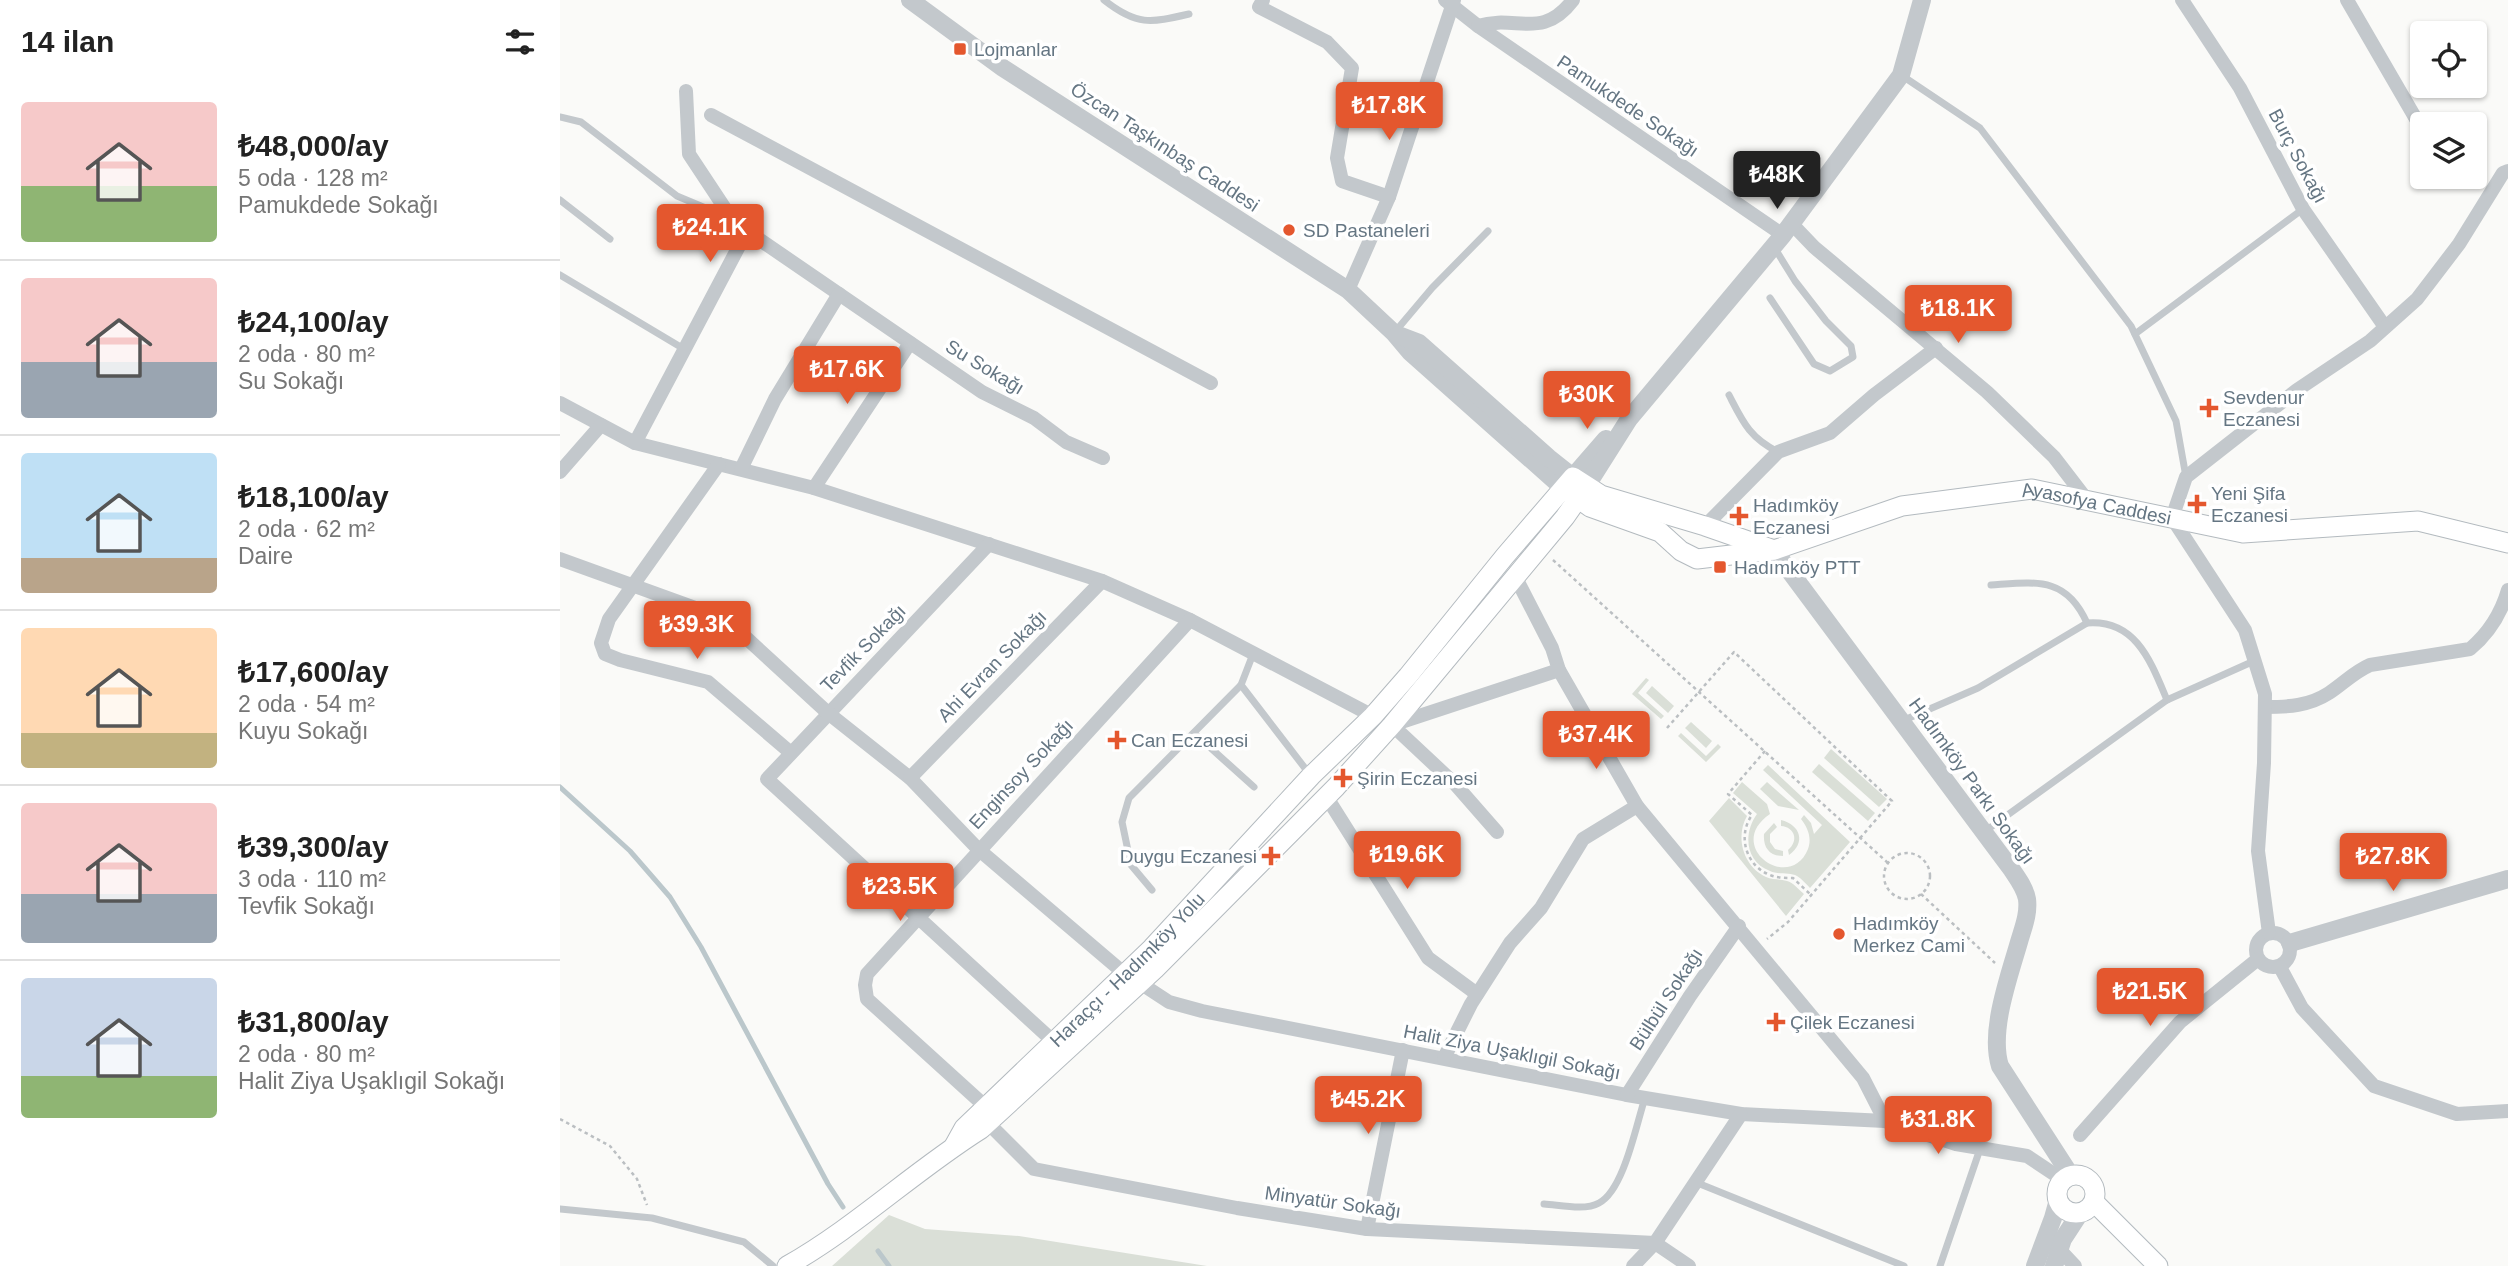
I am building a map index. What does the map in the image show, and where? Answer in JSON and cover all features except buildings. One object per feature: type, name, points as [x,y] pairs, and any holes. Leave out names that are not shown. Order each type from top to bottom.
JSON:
[{"type":"main road","points":[[987,1115],[1326,796],[1392,725],[1515,576],[1575,488],[1705,526],[1774,550]]},
{"type":"main road","name":"Ayasofya Caddesi","points":[[1575,488],[1590,507],[1660,533],[1681,551],[1697,559],[1774,550],[1902,506],[2032,489],[2243,533],[2418,521],[2508,543]]},
{"type":"main road","name":"Haraççı - Hadımköy Yolu","points":[[797,1264],[954,1146],[964,1128],[987,1115],[1054,1042],[1133,979],[1152,948],[1311,776],[1373,716],[1575,488]]},
{"type":"main road","points":[[1373,716],[1392,725]]},
{"type":"main road","points":[[2084,1176],[2093,1184],[2095,1190],[2087,1208],[2069,1212],[2057,1200],[2058,1188],[2067,1178],[2084,1176]]},
{"type":"main road","points":[[2087,1208],[2158,1266]]},
{"type":"street","name":"Özcan Taşkınbaş Caddesi","points":[[910,0],[1003,68],[1348,290],[1394,333],[1410,352],[1575,488]]},
{"type":"street","points":[[1262,0],[1259,7],[1327,42],[1352,68],[1337,158],[1342,181],[1389,197]]},
{"type":"street","points":[[1478,26],[1491,22],[1532,25],[1562,14],[1573,0]]},
{"type":"street","points":[[1575,488],[1629,419],[1783,235],[1901,75],[1922,0]]},
{"type":"street","name":"Burç Sokağı","points":[[2182,0],[2240,88],[2303,209],[2385,327]]},
{"type":"street","points":[[2347,0],[2412,112]]},
{"type":"street","points":[[1348,290],[1389,197],[1451,2]]},
{"type":"street","name":"Pamukdede Sokağı","points":[[1451,2],[1478,26],[1783,235],[1814,247],[1987,392],[2053,457],[2087,500]]},
{"type":"street","name":"Su Sokağı","points":[[686,91],[689,155],[726,210],[747,231],[982,392],[1034,418],[1066,442],[1103,458]]},
{"type":"street","points":[[711,115],[1212,383]]},
{"type":"street","points":[[2269,933],[2258,852],[2265,694],[2245,630],[2172,518],[2186,477],[2297,390],[2370,341],[2417,299],[2459,244],[2503,173],[2508,171]]},
{"type":"street","points":[[635,443],[747,231]]},
{"type":"street","points":[[741,469],[775,399],[839,293]]},
{"type":"street","points":[[814,488],[910,343]]},
{"type":"street","points":[[1705,526],[1778,452],[1830,433],[1874,395],[1936,348]]},
{"type":"street","points":[[560,403],[635,443],[814,488],[1102,581],[1190,620],[1373,716]]},
{"type":"street","points":[[560,472],[601,425]]},
{"type":"street","points":[[719,464],[609,619],[601,643],[605,654],[620,660],[708,682],[791,753]]},
{"type":"street","name":"Tevfik Sokağı","points":[[918,915],[767,779],[989,544]]},
{"type":"street","name":"Hadımköy Parkı Sokağı","points":[[1774,550],[2020,881],[2027,900],[2027,913],[1996,1042],[1997,1055],[2000,1066],[2067,1178]]},
{"type":"street","name":"Halit Ziya Uşaklıgil Sokağı","points":[[560,559],[730,623],[828,713],[910,778],[978,849],[1133,979],[1169,1002],[1202,1011],[1627,1095],[1741,1114],[1885,1121],[1956,1144],[2027,1156],[2067,1178]]},
{"type":"street","points":[[1515,576],[1552,648],[1559,670],[1637,806],[1863,1077],[1885,1121]]},
{"type":"street","name":"Ahi Evran Sokağı","points":[[910,778],[1102,581]]},
{"type":"street","points":[[2265,707],[2286,707],[2316,700],[2329,693],[2355,671],[2370,665],[2470,649],[2503,618],[2508,590]]},
{"type":"street","name":"Enginsoy Sokağı","points":[[987,1115],[867,999],[867,974],[978,849],[1190,620]]},
{"type":"street","points":[[1497,832],[1455,784],[1392,725],[1559,670]]},
{"type":"street","points":[[1326,796],[1429,958],[1477,994]]},
{"type":"street","points":[[1444,1058],[1477,994],[1510,943],[1541,908],[1583,839],[1637,806]]},
{"type":"street","points":[[2290,943],[2508,879]]},
{"type":"street","points":[[918,915],[1054,1042]]},
{"type":"street","name":"Bülbül Sokağı","points":[[1627,1095],[1690,996],[1739,926]]},
{"type":"street","points":[[2269,933],[2278,933],[2290,943],[2290,957],[2280,967],[2272,968],[2258,959],[2257,943],[2269,933]]},
{"type":"street","points":[[2080,1135],[2180,1022],[2258,959]]},
{"type":"street","points":[[2280,967],[2302,1008],[2374,1086],[2457,1114],[2508,1111]]},
{"type":"street","points":[[1367,1229],[1403,1050]]},
{"type":"street","points":[[1633,1266],[1655,1242],[1741,1114]]},
{"type":"street","name":"Minyatür Sokağı","points":[[987,1115],[1034,1169],[1237,1208],[1367,1229],[1655,1242]]},
{"type":"street","points":[[2035,1266],[2057,1200]]},
{"type":"street","points":[[2075,1266],[2056,1257],[2063,1239],[2087,1208]]},
{"type":"street","points":[[1655,1242],[1689,1266]]},
{"type":"lane","points":[[1104,0],[1130,17],[1151,22],[1189,14]]},
{"type":"lane","points":[[1901,75],[1980,128],[2132,326],[2176,421],[2186,477]]},
{"type":"lane","points":[[560,117],[581,122],[677,196],[708,209],[726,210]]},
{"type":"lane","points":[[560,200],[610,239]]},
{"type":"lane","points":[[2136,334],[2303,209]]},
{"type":"lane","points":[[1394,333],[1432,288],[1488,231]]},
{"type":"lane","points":[[1770,298],[1814,364],[1830,371],[1853,357],[1851,346],[1826,321],[1795,281],[1783,235]]},
{"type":"lane","points":[[560,275],[685,349]]},
{"type":"lane","points":[[1729,395],[1745,428],[1762,444],[1778,452]]},
{"type":"lane","points":[[1991,585],[2036,582],[2062,589],[2078,605],[2087,623]]},
{"type":"lane","points":[[1901,721],[1978,688],[2087,623],[2103,622],[2126,631],[2150,660],[2167,700]]},
{"type":"lane","points":[[1152,890],[1130,865],[1122,822],[1129,799],[1241,685],[1253,654]]},
{"type":"lane","points":[[1984,832],[2167,700],[2254,661]]},
{"type":"lane","points":[[1241,685],[1311,776]]},
{"type":"lane","points":[[1194,733],[1254,787]]},
{"type":"lane","points":[[1544,1204],[1579,1207],[1599,1204],[1616,1186],[1645,1098]]},
{"type":"lane","points":[[1940,1266],[1981,1148]]},
{"type":"lane","points":[[1695,1182],[1904,1266]]},
{"type":"lane","points":[[560,1209],[652,1217],[744,1242],[773,1266]]},
{"type":"path","points":[[1549,556],[1888,863]]},
{"type":"path","points":[[1667,728],[1734,652],[1892,801],[1788,922],[1757,948]]},
{"type":"path","points":[[1765,751],[1728,794],[1752,815],[1745,827],[1750,859],[1762,871],[1777,877],[1793,878],[1811,895]]},
{"type":"path","points":[[1903,853],[1918,856],[1924,860],[1930,874],[1926,888],[1921,894],[1907,898],[1893,894],[1885,881],[1884,874],[1888,863],[1903,853]]},
{"type":"path","points":[[1921,894],[1996,964],[2012,969]]},
{"type":"path","points":[[560,1119],[610,1146],[636,1179],[652,1217]]},
{"type":"shaded area","points":[[1646,678],[1649,680],[1638,693],[1664,716],[1661,719],[1632,694]]},
{"type":"shaded area","points":[[1652,686],[1674,706],[1668,713],[1646,693]]},
{"type":"shaded area","points":[[1691,722],[1712,741],[1706,748],[1685,728]]},
{"type":"shaded area","points":[[1681,733],[1706,756],[1718,744],[1721,747],[1706,762],[1678,736]]},
{"type":"shaded area","points":[[1831,749],[1887,799],[1879,807],[1824,758]]},
{"type":"shaded area","points":[[1819,764],[1875,813],[1868,821],[1812,772]]},
{"type":"shaded area","points":[[1768,765],[1850,842],[1810,888],[1797,876],[1773,872],[1762,867],[1751,854],[1748,838],[1757,814],[1733,793],[1742,782],[1767,804],[1770,814],[1757,827],[1754,839],[1757,851],[1765,860],[1776,866],[1788,867],[1799,862],[1808,849],[1810,841],[1801,819],[1804,815],[1811,823],[1814,834],[1822,825],[1763,770]]},
{"type":"shaded area","points":[[1767,782],[1799,810],[1778,806],[1760,789]]},
{"type":"shaded area","points":[[1729,798],[1747,816],[1743,824],[1742,842],[1743,850],[1752,866],[1766,877],[1794,884],[1804,894],[1786,916],[1709,821]]},
{"type":"shaded area","points":[[1781,820],[1793,826],[1799,835],[1798,845],[1789,855],[1788,850],[1794,843],[1794,835],[1790,829],[1781,826]]},
{"type":"shaded area","points":[[1774,823],[1777,827],[1770,834],[1770,842],[1775,849],[1783,851],[1783,856],[1768,850],[1765,843],[1764,834]]},
{"type":"shaded area","points":[[889,1215],[925,1229],[1019,1236],[1207,1266],[832,1266]]},
{"type":"waterway","points":[[560,787],[630,851],[670,897],[701,947],[828,1184],[843,1207]]},
{"type":"waterway","points":[[878,1251],[889,1266]]},
{"type":"place","name":"Lojmanlar","points":[[960,49]]},
{"type":"place","name":"SD Pastaneleri","points":[[1289,230]]},
{"type":"place","name":"Sevdenur Eczanesi","points":[[2209,408]]},
{"type":"place","name":"Yeni Şifa Eczanesi","points":[[2197,504]]},
{"type":"place","name":"Hadımköy Eczanesi","points":[[1739,516]]},
{"type":"place","name":"Hadımköy PTT","points":[[1720,567]]},
{"type":"place","name":"Can Eczanesi","points":[[1117,740]]},
{"type":"place","name":"Şirin Eczanesi","points":[[1343,778]]},
{"type":"place","name":"Duygu Eczanesi","points":[[1271,856]]},
{"type":"place","name":"Hadımköy Merkez Cami","points":[[1839,934]]},
{"type":"place","name":"Çilek Eczanesi","points":[[1776,1022]]}]
